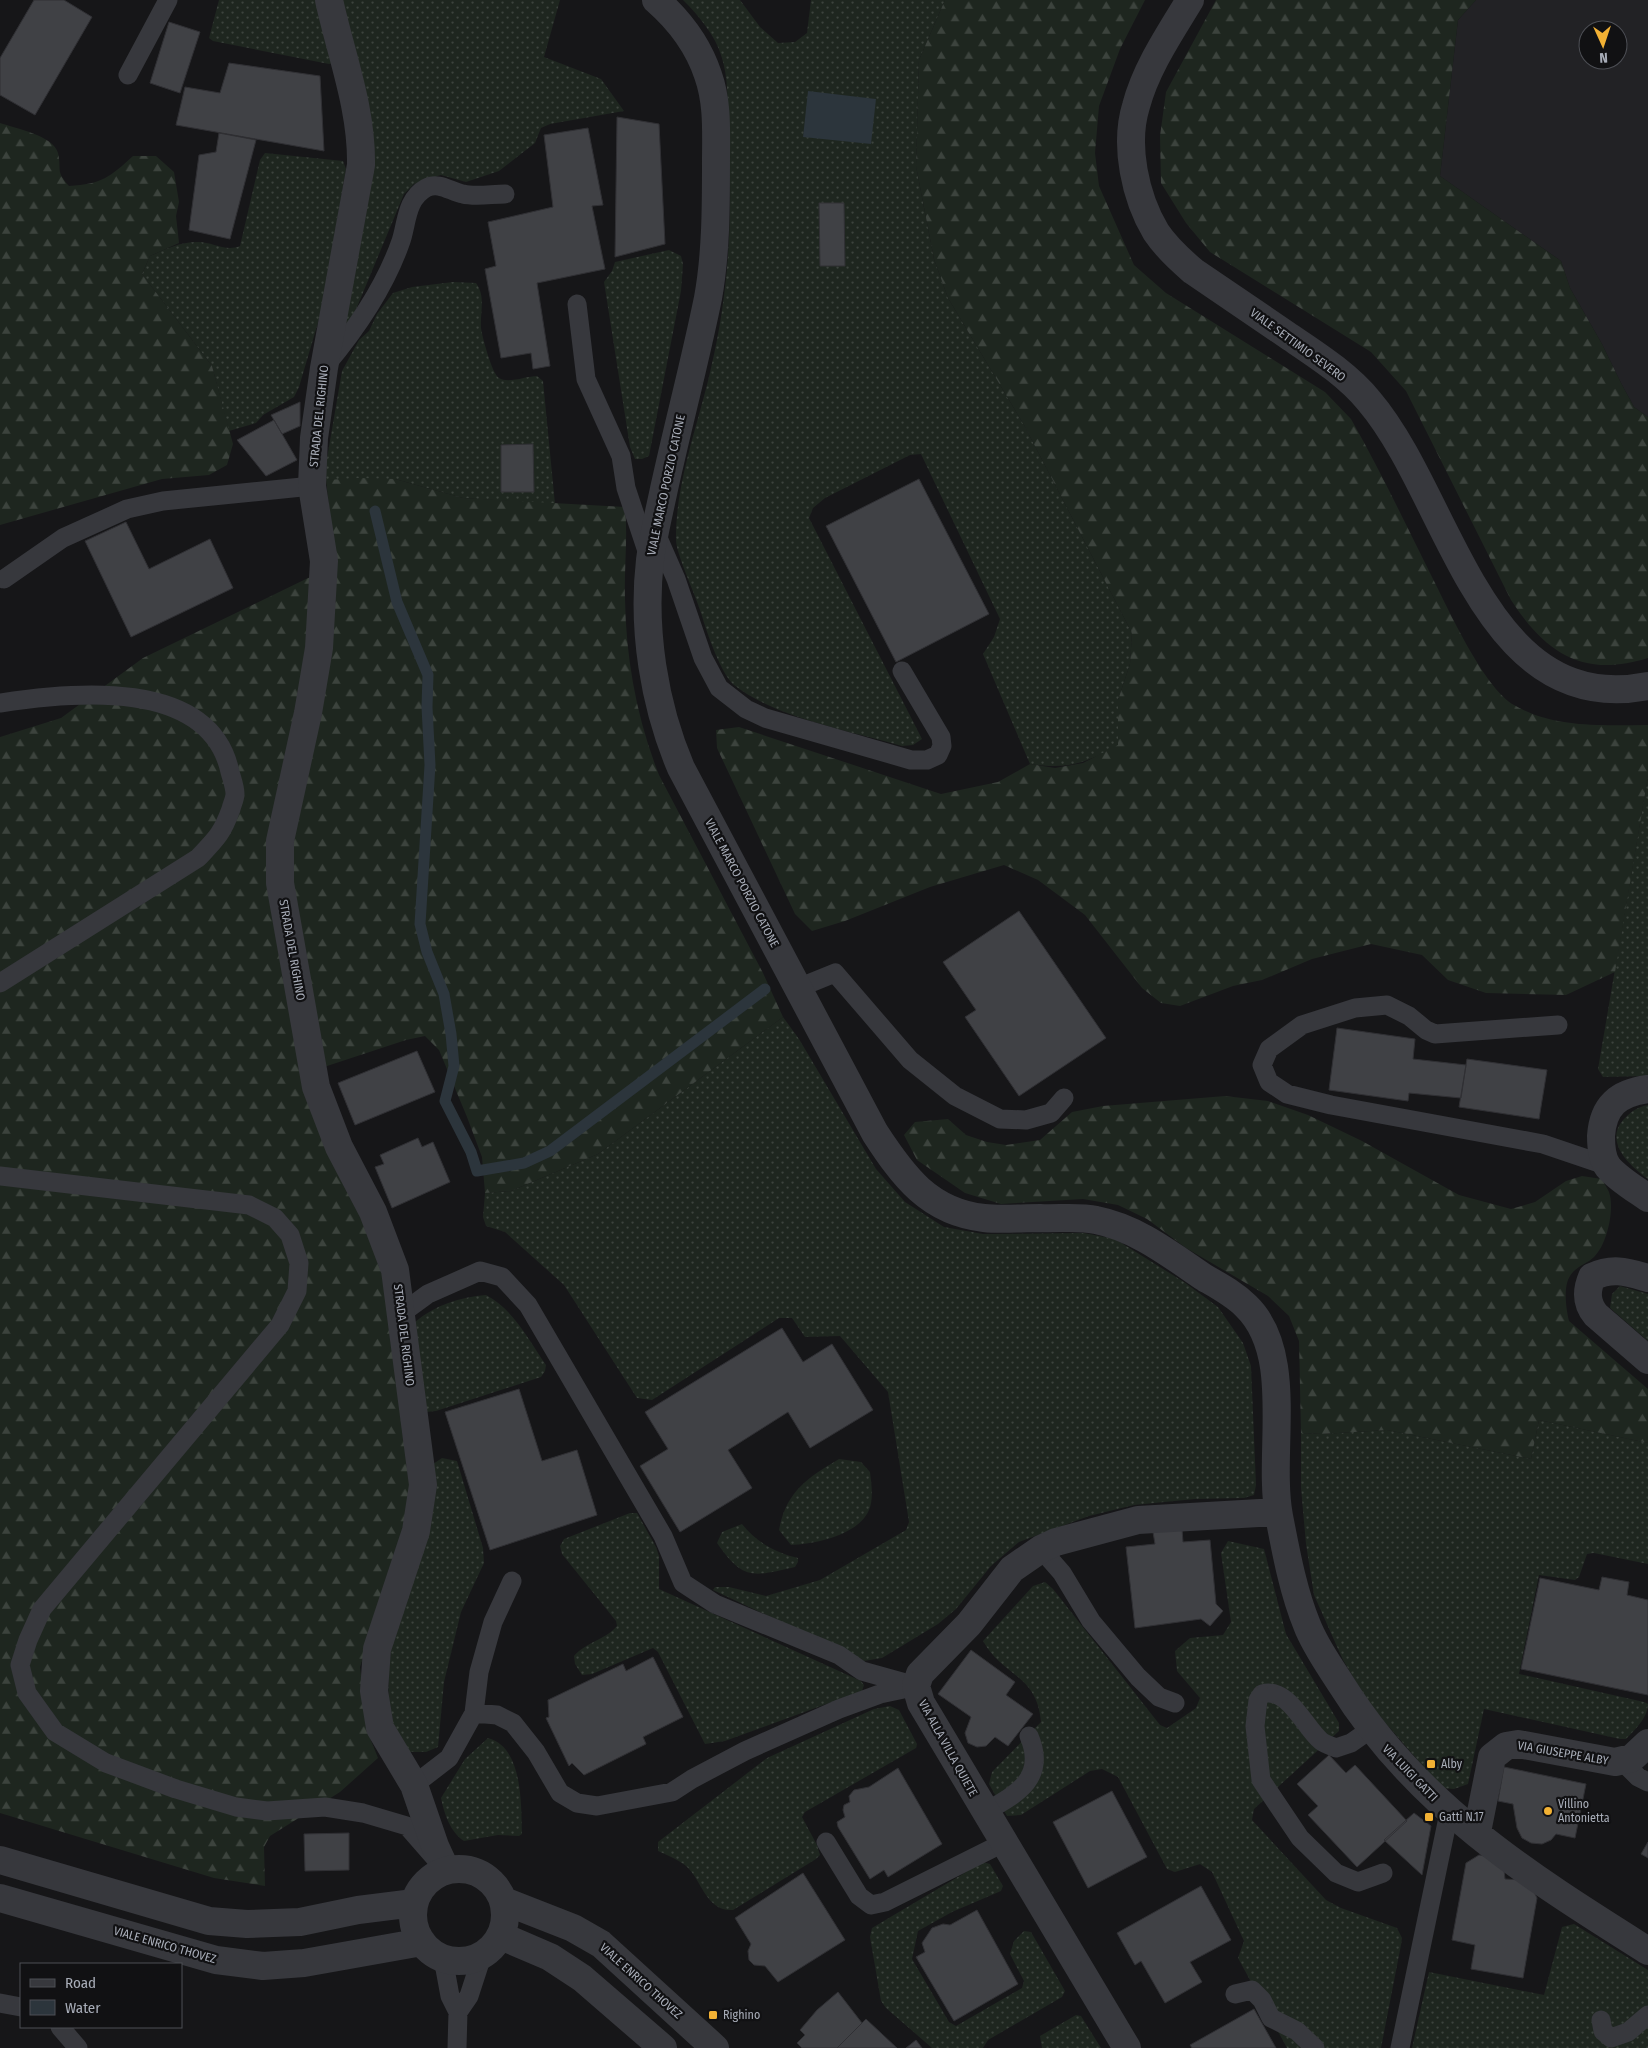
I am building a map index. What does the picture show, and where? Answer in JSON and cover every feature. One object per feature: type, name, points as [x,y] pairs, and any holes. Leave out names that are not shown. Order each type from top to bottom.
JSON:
[{"type":"street","name":"STRADA DEL RIGHINO","points":[[329,0],[358,112],[362,141],[361,164],[324,368],[314,438],[312,486],[324,561],[319,648],[308,713],[280,841],[280,883],[316,1087],[339,1147],[373,1212],[396,1270],[423,1485],[416,1532],[377,1649],[374,1691],[380,1728],[414,1785],[435,1846],[446,1870]]},
{"type":"street","name":"VIALE MARCO PORZIO CATONE","points":[[656,0],[682,25],[693,42],[709,75],[716,113],[716,188],[708,296],[650,560],[648,592],[650,644],[658,696],[672,746],[693,791],[875,1134],[898,1169],[929,1198],[961,1213],[984,1218],[1080,1218],[1097,1220],[1124,1228],[1152,1242],[1247,1306],[1261,1324],[1274,1359],[1278,1512]]},
{"type":"street","name":"VIALE SETTIMIO SEVERO","points":[[1190,0],[1144,83],[1133,119],[1132,156],[1135,174],[1144,204],[1156,232],[1172,252],[1193,271],[1330,365],[1367,398],[1396,436],[1490,613],[1518,648],[1560,677],[1591,688],[1618,690],[1648,686]]},
{"type":"street","points":[[1648,1089],[1634,1091],[1613,1103],[1606,1111],[1601,1144],[1608,1166],[1648,1198]]},
{"type":"street","points":[[1648,1278],[1622,1270],[1609,1270],[1592,1277],[1587,1293],[1591,1309],[1596,1315],[1648,1360]]},
{"type":"street","name":"VIA ALLA VILLA QUIETE","points":[[1127,2048],[921,1703],[916,1686],[920,1674],[969,1624],[1012,1569],[1041,1549],[1065,1540],[1138,1520],[1278,1512]]},
{"type":"street","name":"VIA LUIGI GATTI","points":[[1278,1512],[1305,1622],[1315,1643],[1371,1729],[1397,1762],[1449,1813],[1477,1832],[1520,1869],[1648,1951]]},
{"type":"street","name":"VIA GIUSEPPE ALBY","points":[[1477,1832],[1492,1757],[1506,1746],[1518,1744],[1604,1761],[1622,1761],[1632,1758],[1648,1743]]},
{"type":"street","points":[[0,1860],[209,1921],[247,1924],[300,1922],[358,1910],[414,1903]]},
{"type":"street","points":[[492,1946],[506,1914],[504,1901],[498,1889],[477,1872],[464,1869],[446,1870],[425,1884],[414,1903],[413,1920],[422,1942],[431,1952],[443,1958],[456,1961],[492,1946],[550,1956],[582,1978],[663,2048]]},
{"type":"street","name":"VIALE ENRICO THOVEZ","points":[[0,1898],[216,1960],[264,1966],[304,1963],[422,1942]]},
{"type":"street","name":"VIALE ENRICO THOVEZ","points":[[504,1901],[573,1928],[601,1944],[715,2048]]},
{"type":"lane","points":[[128,75],[168,0]]},
{"type":"lane","points":[[324,368],[355,330],[370,306],[401,241],[405,217],[415,198],[427,188],[446,187],[463,194],[505,194]]},
{"type":"lane","points":[[577,304],[586,379],[621,456],[626,488],[650,560]]},
{"type":"lane","points":[[2,581],[63,538],[127,509],[163,501],[312,486]]},
{"type":"lane","points":[[655,532],[676,580],[703,658],[719,688],[746,710],[765,718],[911,760],[927,760],[938,755],[942,746],[941,737],[902,671]]},
{"type":"lane","points":[[0,703],[40,697],[84,694],[129,697],[157,702],[190,715],[213,734],[228,764],[235,796],[223,831],[198,858],[0,983]]},
{"type":"lane","points":[[798,988],[835,974],[910,1060],[955,1096],[1000,1119],[1026,1120],[1052,1113],[1064,1098]]},
{"type":"lane","points":[[1558,1025],[1435,1034],[1426,1030],[1409,1016],[1387,1005],[1355,1008],[1302,1025],[1269,1049],[1262,1065],[1269,1082],[1287,1094],[1331,1105],[1543,1144],[1608,1166]]},
{"type":"lane","points":[[0,1176],[249,1205],[275,1218],[290,1234],[299,1263],[297,1291],[280,1326],[42,1609],[28,1640],[20,1665],[27,1693],[55,1732],[106,1763],[176,1789],[236,1807],[267,1811],[325,1808],[363,1813],[407,1826],[446,1870]]},
{"type":"lane","points":[[402,1313],[428,1294],[480,1271],[502,1277],[528,1305],[664,1536],[683,1583],[715,1604],[839,1655],[862,1671],[916,1686]]},
{"type":"lane","points":[[1041,1549],[1062,1573],[1091,1621],[1138,1677],[1159,1697],[1175,1703]]},
{"type":"lane","points":[[414,1785],[449,1758],[474,1713],[479,1672],[493,1622],[512,1581]]},
{"type":"lane","points":[[474,1713],[497,1714],[513,1723],[536,1752],[560,1793],[577,1803],[597,1806],[672,1792],[692,1779],[745,1751],[839,1709],[880,1694],[916,1686]]},
{"type":"lane","points":[[1371,1729],[1351,1743],[1336,1748],[1322,1742],[1308,1728],[1296,1708],[1282,1697],[1267,1692],[1262,1694],[1258,1700],[1255,1726],[1261,1780],[1300,1838],[1336,1873],[1358,1882],[1383,1874]]},
{"type":"lane","points":[[985,1812],[1020,1791],[1030,1779],[1035,1758],[1029,1736]]},
{"type":"lane","points":[[1622,1761],[1638,1777],[1648,1782]]},
{"type":"lane","points":[[1400,2048],[1449,1813]]},
{"type":"lane","points":[[826,1842],[860,1896],[871,1905],[886,1902],[1003,1843]]},
{"type":"lane","points":[[458,2012],[469,1996],[492,1946]]},
{"type":"lane","points":[[443,1958],[450,1996],[458,2012],[457,2048]]},
{"type":"lane","points":[[1235,1994],[1252,1990],[1262,2000],[1270,2018],[1297,2031],[1315,2048]]},
{"type":"lane","points":[[0,2003],[20,2007]]},
{"type":"lane","points":[[1601,2020],[1603,2031],[1611,2038],[1628,2032],[1648,2015]]},
{"type":"lane","points":[[61,2028],[78,2048]]},
{"type":"shaded area","points":[[1476,0],[1648,0],[1648,417],[1634,407],[1602,344],[1570,288],[1561,261],[1440,176],[1458,20]]},
{"type":"green space","points":[[219,0],[320,0],[334,63],[329,64],[213,41],[209,38]]},
{"type":"green space","points":[[339,0],[560,0],[544,57],[601,79],[624,111],[550,124],[541,128],[535,143],[499,171],[466,182],[441,175],[414,184],[404,194],[352,319],[347,324],[343,321],[367,196]]},
{"type":"green space","points":[[683,0],[740,0],[760,27],[778,43],[795,42],[807,33],[811,0],[945,0],[919,60],[916,166],[934,259],[948,298],[1024,425],[1132,633],[1130,664],[1118,700],[1118,746],[1076,764],[1044,766],[1030,764],[983,654],[994,637],[1000,619],[921,454],[910,455],[825,498],[813,508],[809,518],[922,739],[913,745],[902,746],[792,715],[751,696],[734,685],[724,672],[679,555],[676,540],[679,497],[683,475],[706,389],[717,338],[726,278],[730,218],[727,90],[724,64],[710,33]]},
{"type":"green space","points":[[945,0],[1145,0],[1120,49],[1099,106],[1095,153],[1099,186],[1134,265],[1166,293],[1325,392],[1351,419],[1467,646],[1490,682],[1502,696],[1529,713],[1562,722],[1596,725],[1648,725],[1648,776],[1615,972],[1566,995],[1486,993],[1448,980],[1422,955],[1371,944],[1312,959],[1262,980],[1233,986],[1180,1006],[1161,1003],[1142,988],[1085,915],[1038,880],[1004,865],[930,887],[845,921],[812,931],[795,914],[717,748],[716,730],[739,727],[941,794],[998,782],[1030,764],[1055,768],[1083,763],[1118,745],[1118,700],[1130,664],[1132,633],[1024,425],[948,298],[934,259],[916,166],[919,60]]},
{"type":"green space","points":[[1216,0],[1476,0],[1458,20],[1440,176],[1561,261],[1570,288],[1602,344],[1634,407],[1648,417],[1648,658],[1605,665],[1586,663],[1569,657],[1538,635],[1511,600],[1406,391],[1371,352],[1210,252],[1186,223],[1161,183],[1160,136],[1166,92]]},
{"type":"green space","points":[[0,123],[42,137],[55,147],[58,153],[60,173],[69,186],[90,183],[105,178],[133,156],[156,156],[174,172],[179,202],[176,216],[179,243],[150,256],[142,274],[212,366],[233,444],[227,465],[209,475],[162,479],[0,525]]},
{"type":"green space","points":[[265,153],[343,161],[346,169],[322,309],[299,387],[294,397],[263,415],[256,423],[229,431],[212,366],[142,274],[150,256],[167,248],[191,242],[203,242],[229,248],[240,246],[260,160]]},
{"type":"green space","points":[[669,250],[681,256],[683,264],[681,291],[649,456],[635,459],[630,447],[604,282],[612,271],[615,262]]},
{"type":"green space","points":[[453,282],[476,283],[479,288],[482,299],[481,328],[496,375],[503,380],[537,376],[543,381],[555,504],[463,498],[395,479],[326,480],[326,464],[342,371],[359,340],[369,331],[377,314],[393,293],[412,287]]},
{"type":"green space","points":[[358,478],[395,479],[463,498],[625,507],[625,599],[630,667],[639,711],[651,754],[659,775],[763,973],[783,1017],[598,1154],[511,1191],[485,1193],[482,1157],[467,1117],[439,1050],[425,1036],[406,1040],[324,1067],[394,1313],[414,1488],[380,1607],[360,1667],[368,1733],[378,1758],[340,1792],[270,1836],[264,1847],[265,1886],[214,1878],[0,1813],[0,737],[61,718],[143,658],[308,578],[331,574],[335,559],[326,480]]},
{"type":"green space","points":[[1648,776],[1648,1076],[1603,1077],[1598,1069]]},
{"type":"green space","points":[[783,1017],[799,1039],[876,1169],[905,1202],[944,1227],[983,1234],[1084,1233],[1115,1239],[1184,1282],[1218,1307],[1243,1343],[1251,1366],[1256,1485],[1254,1495],[1244,1498],[1195,1499],[1134,1505],[1089,1516],[1019,1542],[991,1566],[956,1609],[938,1624],[882,1658],[864,1661],[713,1590],[715,1587],[729,1587],[766,1596],[820,1580],[906,1530],[909,1522],[888,1392],[840,1336],[805,1337],[792,1318],[779,1318],[652,1400],[637,1398],[564,1285],[505,1232],[486,1226],[483,1217],[485,1193],[511,1191],[598,1154]]},
{"type":"green space","points":[[1225,1096],[1268,1101],[1308,1115],[1362,1141],[1459,1195],[1511,1209],[1535,1202],[1566,1181],[1582,1176],[1602,1179],[1611,1199],[1609,1226],[1599,1251],[1570,1276],[1566,1286],[1568,1316],[1569,1321],[1648,1389],[1648,1443],[1539,1420],[1531,1459],[1387,1430],[1322,1434],[1301,1433],[1299,1341],[1289,1316],[1268,1296],[1186,1248],[1147,1219],[1118,1205],[1083,1199],[1001,1204],[965,1193],[917,1160],[904,1135],[915,1122],[948,1119],[966,1135],[987,1142],[1006,1145],[1040,1140],[1072,1112],[1103,1106]]},
{"type":"green space","points":[[1648,1105],[1648,1179],[1621,1152],[1617,1144],[1616,1135],[1625,1118],[1632,1111]]},
{"type":"green space","points":[[1620,1286],[1648,1294],[1648,1341],[1610,1308],[1612,1294]]},
{"type":"green space","points":[[486,1295],[505,1309],[520,1326],[546,1365],[545,1371],[541,1377],[436,1411],[426,1412],[415,1322],[431,1311],[448,1303]]},
{"type":"green space","points":[[1539,1420],[1648,1443],[1648,1564],[1594,1553],[1587,1554],[1579,1577],[1575,1580],[1539,1575],[1519,1674],[1644,1702],[1648,1704],[1646,1714],[1626,1739],[1620,1739],[1484,1709],[1468,1784],[1454,1789],[1442,1788],[1369,1704],[1343,1660],[1314,1595],[1306,1544],[1301,1488],[1301,1433],[1322,1434],[1387,1430],[1531,1459]]},
{"type":"green space","points":[[442,1458],[457,1461],[483,1548],[484,1563],[461,1612],[444,1682],[438,1747],[426,1752],[409,1752],[396,1732],[390,1711],[388,1687],[392,1640],[433,1464]]},
{"type":"green space","points":[[839,1459],[861,1462],[870,1472],[872,1499],[867,1514],[860,1523],[838,1535],[813,1542],[791,1545],[779,1530],[787,1506],[800,1487]]},
{"type":"green space","points":[[630,1513],[637,1513],[656,1547],[659,1556],[659,1589],[861,1681],[864,1685],[862,1691],[725,1741],[705,1744],[658,1652],[653,1648],[592,1674],[582,1675],[575,1664],[574,1656],[584,1647],[607,1635],[617,1626],[616,1621],[562,1554],[560,1546],[564,1539]]},
{"type":"green space","points":[[742,1524],[767,1546],[798,1558],[795,1567],[759,1574],[743,1570],[735,1564],[726,1556],[717,1543],[722,1532]]},
{"type":"green space","points":[[1228,1541],[1264,1549],[1286,1634],[1339,1723],[1339,1731],[1254,1809],[1252,1820],[1326,1900],[1341,1908],[1397,1928],[1402,1938],[1381,2048],[1287,2048],[1238,1958],[1244,1941],[1212,1872],[1200,1864],[1175,1872],[1167,1869],[1118,1777],[1102,1769],[1090,1771],[1021,1815],[1007,1816],[989,1784],[992,1772],[1041,1722],[1038,1706],[1033,1694],[1018,1677],[991,1653],[983,1641],[1033,1586],[1045,1582],[1053,1589],[1160,1725],[1167,1728],[1196,1708],[1200,1698],[1177,1671],[1175,1651],[1190,1638],[1223,1635],[1231,1622],[1221,1553]]},
{"type":"green space","points":[[890,1706],[899,1710],[917,1744],[916,1748],[805,1812],[802,1817],[817,1845],[820,1855],[816,1859],[733,1910],[724,1909],[710,1901],[692,1872],[686,1866],[658,1851],[658,1842],[767,1758],[874,1709]]},
{"type":"green space","points":[[488,1738],[499,1743],[508,1753],[514,1764],[520,1793],[522,1834],[519,1836],[498,1835],[464,1841],[451,1827],[441,1798],[465,1759]]},
{"type":"green space","points":[[983,1862],[990,1864],[1003,1886],[1001,1891],[952,1912],[918,1931],[912,1959],[949,2022],[956,2026],[1022,1988],[1024,1981],[1010,1954],[1014,1941],[1024,1931],[1031,1932],[1065,1991],[1062,1997],[988,2040],[983,2048],[932,2048],[886,2008],[881,2001],[870,1937],[872,1928]]},
{"type":"green space","points":[[1574,1924],[1648,1970],[1648,2048],[1412,2048],[1429,1972],[1544,1995],[1562,1927]]},
{"type":"green space","points":[[1076,2015],[1081,2016],[1101,2048],[1042,2048],[1040,2036]]},
{"type":"water","points":[[808,91],[876,99],[871,144],[803,137]]},
{"type":"building","points":[[34,0],[64,0],[92,17],[35,115],[0,95],[0,58]]},
{"type":"building","points":[[169,22],[200,32],[180,93],[150,83]]},
{"type":"building","points":[[229,63],[320,76],[324,151],[176,125],[185,87],[220,93]]},
{"type":"building","points":[[617,117],[659,124],[665,244],[615,257]]},
{"type":"building","points":[[588,128],[603,205],[592,206],[605,269],[537,283],[550,366],[533,369],[531,353],[501,358],[485,269],[496,266],[488,222],[553,207],[544,135]]},
{"type":"building","points":[[219,133],[256,140],[230,239],[189,230],[199,155],[216,152]]},
{"type":"building","points":[[819,203],[844,203],[845,266],[820,266]]},
{"type":"building","points":[[300,402],[300,426],[282,434],[271,415]]},
{"type":"building","points":[[274,420],[297,460],[266,476],[237,440]]},
{"type":"building","points":[[533,444],[534,492],[501,492],[501,445]]},
{"type":"building","points":[[919,479],[989,614],[896,662],[826,526]]},
{"type":"building","points":[[126,522],[149,569],[210,539],[233,588],[131,637],[85,541]]},
{"type":"building","points":[[1019,911],[1106,1038],[1019,1096],[965,1017],[976,1010],[943,962]]},
{"type":"building","points":[[1337,1028],[1415,1039],[1413,1059],[1466,1065],[1461,1098],[1409,1093],[1408,1101],[1329,1090]]},
{"type":"building","points":[[417,1051],[435,1092],[355,1125],[338,1083]]},
{"type":"building","points":[[1467,1059],[1547,1070],[1539,1119],[1459,1107]]},
{"type":"building","points":[[418,1138],[422,1147],[433,1142],[450,1182],[392,1208],[375,1167],[384,1164],[380,1155]]},
{"type":"building","points":[[782,1328],[803,1362],[832,1344],[873,1410],[810,1448],[788,1412],[728,1450],[752,1488],[680,1532],[640,1466],[668,1449],[645,1412]]},
{"type":"building","points":[[519,1389],[542,1461],[577,1450],[597,1515],[490,1550],[445,1412]]},
{"type":"building","points":[[1182,1529],[1183,1542],[1210,1540],[1216,1604],[1223,1611],[1210,1626],[1201,1619],[1135,1628],[1126,1547],[1155,1544],[1153,1532]]},
{"type":"building","points":[[1602,1577],[1629,1582],[1627,1595],[1648,1600],[1648,1695],[1521,1669],[1540,1578],[1599,1590]]},
{"type":"building","points":[[971,1650],[1015,1682],[1006,1695],[1033,1714],[1008,1746],[995,1737],[986,1746],[977,1747],[968,1743],[965,1733],[971,1717],[938,1694]]},
{"type":"building","points":[[653,1657],[683,1717],[643,1737],[646,1744],[584,1775],[572,1763],[569,1766],[546,1718],[549,1717],[548,1700],[623,1664],[626,1671]]},
{"type":"building","points":[[1329,1755],[1346,1773],[1355,1765],[1407,1821],[1357,1867],[1308,1815],[1318,1806],[1297,1784]]},
{"type":"building","name":"Villino Antonietta","points":[[1504,1767],[1586,1784],[1575,1838],[1556,1834],[1551,1840],[1542,1844],[1531,1843],[1522,1838],[1517,1828],[1513,1804],[1498,1801]]},
{"type":"building","points":[[898,1768],[942,1844],[888,1877],[884,1870],[870,1879],[838,1827],[837,1822],[845,1817],[844,1805],[850,1802],[849,1796],[854,1790],[869,1787]]},
{"type":"building","points":[[1112,1791],[1147,1857],[1088,1888],[1053,1822]]},
{"type":"building","points":[[1414,1813],[1431,1826],[1422,1875],[1384,1840]]},
{"type":"building","points":[[349,1833],[349,1870],[305,1871],[304,1834]]},
{"type":"building","points":[[1648,1842],[1648,1858],[1641,1854]]},
{"type":"building","points":[[1479,1855],[1496,1858],[1504,1870],[1505,1879],[1522,1880],[1532,1888],[1537,1898],[1523,1978],[1471,1969],[1475,1945],[1452,1940],[1466,1863]]},
{"type":"building","points":[[803,1873],[845,1940],[778,1982],[765,1966],[754,1965],[749,1960],[748,1951],[751,1944],[735,1918]]},
{"type":"building","points":[[1201,1886],[1231,1940],[1190,1962],[1202,1982],[1165,2003],[1141,1961],[1135,1965],[1117,1933]]},
{"type":"building","points":[[977,1910],[1018,1984],[954,2021],[916,1957],[925,1952],[922,1943],[932,1928],[943,1924],[950,1925]]},
{"type":"building","points":[[838,1992],[862,2023],[837,2048],[802,2048],[797,2043],[805,2035],[800,2030],[817,2010]]},
{"type":"building","points":[[1254,2009],[1276,2048],[1192,2048],[1190,2045]]},
{"type":"building","points":[[866,2019],[897,2048],[837,2048]]},
{"type":"building","points":[[916,2040],[922,2048],[906,2048]]},
{"type":"waterway","points":[[375,511],[397,602],[428,675],[427,707],[430,765],[420,924],[427,952],[444,994],[451,1034],[454,1066],[445,1101],[471,1152],[477,1171],[524,1163],[550,1151],[765,989]]},
{"type":"place","name":"Alby","points":[[1431,1764]]},
{"type":"place","name":"Villino Antonietta","points":[[1548,1811]]},
{"type":"place","name":"Gatti N.17","points":[[1429,1817]]},
{"type":"place","name":"Righino","points":[[713,2015]]}]
